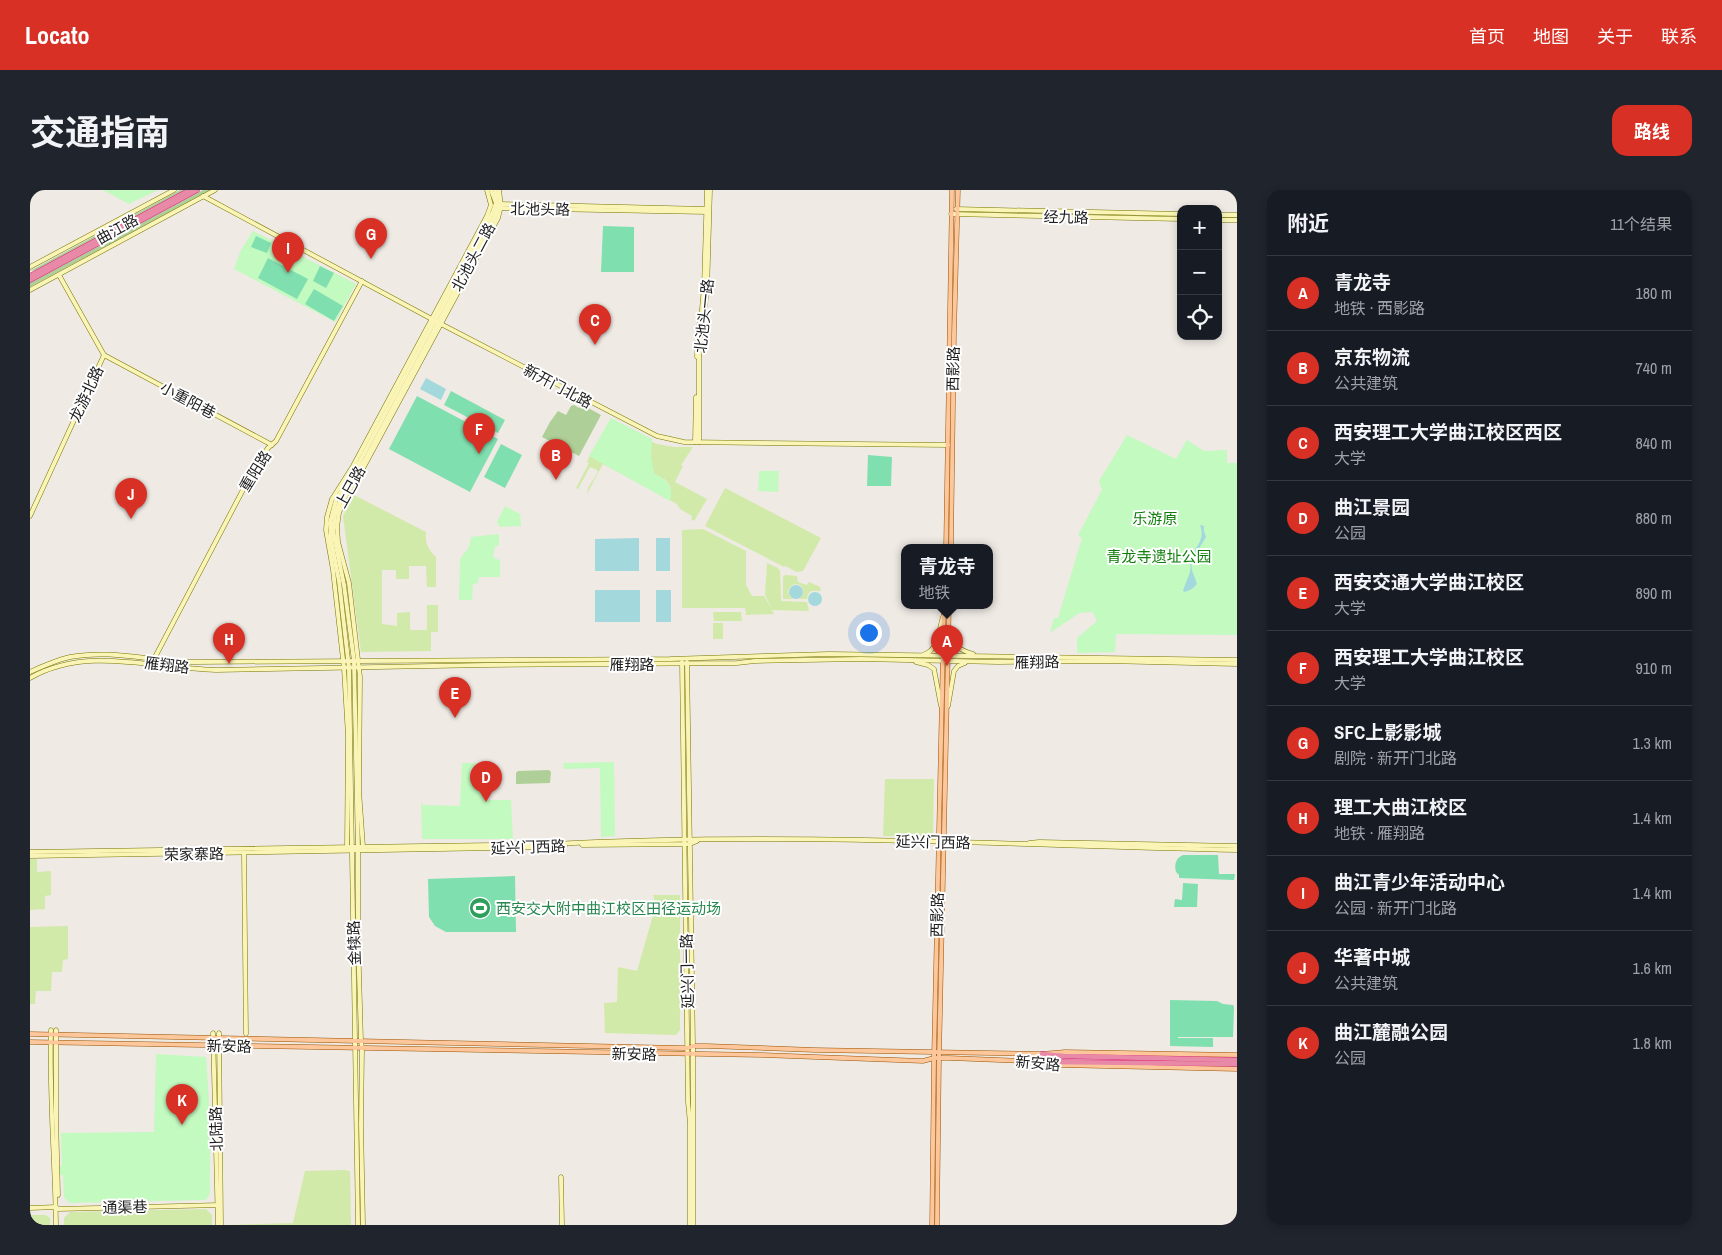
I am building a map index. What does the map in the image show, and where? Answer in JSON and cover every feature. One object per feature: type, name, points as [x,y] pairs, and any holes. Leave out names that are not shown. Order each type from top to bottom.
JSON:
[{"type":"highway","name":"曲江路","points":[[30,277],[190,190]]},
{"type":"highway","name":"曲江路","points":[[30,277],[198,190]]},
{"type":"highway","points":[[1042,1054],[1237,1060]]},
{"type":"highway","points":[[1051,1062],[1237,1064]]},
{"type":"main road","name":"西影路","points":[[946,544],[952,190]]},
{"type":"main road","name":"西影路","points":[[950,544],[958,190]]},
{"type":"main road","name":"西影路","points":[[932,1225],[936,1058],[940,1052],[941,711],[944,609]]},
{"type":"main road","name":"西影路","points":[[937,1225],[936,1058],[934,1052],[950,609]]},
{"type":"main road","name":"新安路","points":[[30,1034],[54,1032],[213,1038],[219,1036],[688,1048],[693,1046],[1042,1054],[1065,1052],[1237,1055]]},
{"type":"main road","name":"新安路","points":[[30,1042],[762,1056],[923,1061],[936,1058],[1051,1062],[1059,1065],[1237,1068]]},
{"type":"street","name":"曲江路","points":[[30,267],[174,190]]},
{"type":"street","name":"曲江路","points":[[30,290],[215,190]]},
{"type":"street","points":[[347,848],[347,668],[344,661],[326,530],[328,511],[335,493],[353,466],[436,322],[489,211],[491,203],[487,190]]},
{"type":"street","name":"北池头二路","points":[[436,322],[499,206],[493,190]]},
{"type":"street","points":[[499,190],[499,206]]},
{"type":"street","name":"北池头一路","points":[[697,442],[699,358],[701,332],[707,299],[708,190]]},
{"type":"street","name":"新开门北路","points":[[203,196],[436,322],[652,434],[673,440],[697,442],[948,445]]},
{"type":"street","name":"北池头路","points":[[499,206],[708,211]]},
{"type":"street","name":"经九路","points":[[951,211],[1177,219]]},
{"type":"street","name":"经九路","points":[[958,212],[1177,214]]},
{"type":"street","points":[[1222,215],[1237,215]]},
{"type":"street","points":[[1222,220],[1237,220]]},
{"type":"street","name":"龙游北路","points":[[30,516],[104,355],[59,275]]},
{"type":"street","name":"重阳路","points":[[154,661],[255,467],[272,445],[362,281]]},
{"type":"street","name":"上巳路","points":[[357,668],[334,536],[335,515],[344,492],[360,468],[436,322]]},
{"type":"street","name":"上巳路","points":[[349,661],[339,581],[330,540],[332,512],[339,494],[354,471],[436,322]]},
{"type":"street","name":"小重阳巷","points":[[104,355],[272,445]]},
{"type":"street","points":[[920,656],[928,653],[937,645],[943,615]]},
{"type":"street","points":[[949,624],[952,640],[957,647],[980,656]]},
{"type":"street","name":"雁翔路","points":[[30,678],[59,666],[82,661],[188,662],[687,658],[829,654],[920,656],[948,661],[972,662],[1105,661],[1237,664]]},
{"type":"street","name":"雁翔路","points":[[30,672],[63,659],[83,656],[129,656],[203,669],[904,660],[943,659],[948,655],[1237,660]]},
{"type":"street","name":"延兴门一路","points":[[682,658],[693,1046],[692,1225]]},
{"type":"street","name":"延兴门一路","points":[[687,658],[688,1102],[692,1225]]},
{"type":"street","points":[[904,660],[926,664],[934,669],[941,711]]},
{"type":"street","name":"金犊路","points":[[349,661],[347,668],[358,1225]]},
{"type":"street","points":[[946,711],[954,670],[961,664],[972,662]]},
{"type":"street","name":"金犊路","points":[[357,668],[360,848],[358,939],[362,1048],[362,1225]]},
{"type":"street","name":"延兴门西路","points":[[360,848],[824,839],[1237,850]]},
{"type":"street","name":"延兴门西路","points":[[1019,844],[1039,842],[1237,846]]},
{"type":"street","name":"荣家寨路","points":[[30,852],[246,848],[352,849]]},
{"type":"street","name":"荣家寨路","points":[[30,856],[244,853],[360,848]]},
{"type":"street","points":[[244,853],[246,1034]]},
{"type":"street","points":[[54,1032],[51,1097],[57,1225]]},
{"type":"street","name":"北陆路","points":[[213,1033],[219,1205]]},
{"type":"street","name":"北陆路","points":[[219,1036],[219,1225]]},
{"type":"street","points":[[561,1177],[562,1225]]},
{"type":"street","name":"通渠巷","points":[[30,1208],[219,1205]]},
{"type":"green space","points":[[103,190],[158,190],[129,204]]},
{"type":"green space","points":[[180,190],[186,190],[38,270],[30,271]]},
{"type":"green space","points":[[203,190],[211,190],[30,287],[30,283]]},
{"type":"green space","points":[[603,226],[634,227],[634,272],[601,272]]},
{"type":"green space","points":[[253,231],[356,284],[335,322],[234,269],[241,250]]},
{"type":"green space","points":[[256,236],[271,243],[267,253],[251,247]]},
{"type":"green space","points":[[268,258],[308,279],[297,299],[258,278]]},
{"type":"green space","points":[[320,266],[334,273],[326,288],[313,281]]},
{"type":"green space","points":[[314,289],[343,306],[334,321],[305,304]]},
{"type":"green space","points":[[451,391],[505,420],[498,433],[444,405]]},
{"type":"green space","points":[[417,396],[498,439],[470,492],[389,449]]},
{"type":"green space","points":[[581,404],[601,415],[579,456],[542,437],[558,411],[566,415],[571,406],[574,405],[579,408]]},
{"type":"green space","points":[[611,418],[652,439],[651,456],[654,473],[662,478],[670,487],[670,501],[589,456]]},
{"type":"green space","points":[[609,422],[657,444],[674,447],[693,447],[681,465],[683,466],[675,482],[707,499],[694,521],[691,519],[692,516],[680,509],[677,504],[603,464],[587,494],[588,488],[598,472],[597,470],[590,467],[578,489],[576,488],[589,463],[587,462],[591,453],[666,489],[671,488],[666,480],[653,474],[606,427]]},
{"type":"green space","name":"青龙寺遗址公园","points":[[1127,435],[1176,459],[1187,440],[1204,451],[1227,450],[1227,463],[1237,463],[1237,635],[1116,634],[1115,652],[1077,653],[1077,638],[1097,621],[1093,612],[1079,613],[1050,633],[1054,618],[1058,618],[1082,538],[1078,535],[1102,490],[1099,481]]},
{"type":"green space","points":[[501,444],[522,455],[505,488],[484,477]]},
{"type":"green space","points":[[868,455],[892,457],[891,486],[867,486]]},
{"type":"green space","points":[[759,471],[779,471],[778,492],[758,491]]},
{"type":"green space","points":[[725,488],[821,538],[803,571],[797,572],[784,567],[705,526]]},
{"type":"green space","points":[[354,495],[426,532],[428,546],[436,557],[436,587],[427,587],[426,566],[409,566],[409,579],[396,579],[396,570],[382,570],[382,624],[397,626],[397,613],[410,612],[410,630],[427,630],[427,605],[438,605],[438,632],[431,632],[431,651],[361,652],[343,516]]},
{"type":"green space","points":[[505,506],[520,514],[521,526],[500,527],[497,522]]},
{"type":"green space","points":[[703,529],[746,551],[746,585],[752,596],[764,596],[772,609],[765,595],[767,563],[778,568],[780,571],[781,601],[807,602],[809,611],[772,610],[774,614],[746,615],[745,608],[682,608],[682,530]]},
{"type":"green space","points":[[499,534],[499,545],[495,547],[493,556],[500,560],[500,577],[479,577],[478,583],[473,584],[472,600],[459,600],[460,559],[469,547],[471,537]]},
{"type":"green space","points":[[785,575],[797,576],[798,582],[807,585],[809,582],[820,587],[821,591],[811,591],[807,599],[799,599],[803,594],[802,587],[795,584],[788,591],[793,599],[783,599],[783,577]]},
{"type":"green space","points":[[713,612],[741,612],[742,621],[714,621]]},
{"type":"green space","points":[[713,623],[723,623],[723,639],[713,639]]},
{"type":"green space","points":[[614,762],[615,836],[601,837],[600,768],[564,769],[563,763]]},
{"type":"green space","points":[[462,763],[475,763],[475,769],[470,770],[470,778],[478,777],[478,773],[485,773],[486,800],[511,800],[513,839],[422,839],[421,803],[423,805],[460,806]]},
{"type":"green space","points":[[549,770],[551,772],[550,783],[516,784],[516,773],[518,771]]},
{"type":"green space","points":[[885,779],[934,779],[933,837],[883,836]]},
{"type":"green space","points":[[1183,855],[1218,855],[1219,874],[1235,874],[1234,880],[1179,878],[1175,864]]},
{"type":"green space","points":[[30,859],[37,859],[37,872],[51,871],[51,895],[45,896],[45,909],[30,910]]},
{"type":"green space","points":[[515,876],[516,932],[446,932],[435,926],[429,917],[428,879]]},
{"type":"green space","points":[[1183,883],[1198,884],[1197,907],[1174,907],[1175,899],[1182,900]]},
{"type":"green space","points":[[653,895],[680,895],[680,1030],[676,1035],[605,1033],[604,1003],[617,1002],[618,967],[637,971],[656,905]]},
{"type":"green space","points":[[68,926],[68,959],[63,960],[62,972],[52,972],[51,991],[36,991],[35,1004],[30,1004],[30,927]]},
{"type":"green space","points":[[1170,1000],[1217,1001],[1233,1005],[1233,1037],[1178,1037],[1213,1038],[1213,1047],[1170,1046]]},
{"type":"green space","points":[[156,1054],[206,1057],[210,1118],[210,1193],[206,1200],[70,1203],[64,1198],[63,1175],[58,1175],[57,1167],[62,1166],[61,1133],[154,1132]]},
{"type":"green space","points":[[305,1171],[350,1171],[351,1225],[227,1225],[293,1223]]},
{"type":"green space","points":[[206,1209],[212,1215],[212,1225],[64,1225],[64,1218],[70,1212]]},
{"type":"green space","points":[[30,1215],[45,1215],[50,1218],[50,1225],[30,1225]]},
{"type":"water","points":[[426,378],[446,389],[441,400],[420,389]]},
{"type":"water","points":[[1200,525],[1204,526],[1206,537],[1198,550],[1198,556],[1192,562],[1197,584],[1185,592],[1183,591],[1190,572],[1192,555],[1202,535]]},
{"type":"water","points":[[639,538],[639,571],[595,571],[595,539]]},
{"type":"water","points":[[656,538],[670,538],[670,571],[656,571]]},
{"type":"water","points":[[793,585],[799,585],[803,592],[799,599],[793,599],[789,595],[789,589]]},
{"type":"water","points":[[595,590],[640,590],[640,622],[595,622]]},
{"type":"water","points":[[656,590],[671,590],[671,622],[656,622]]},
{"type":"water","points":[[812,592],[818,592],[822,599],[818,606],[812,606],[808,602],[808,596]]},
{"type":"place","name":"SFC上影影城","points":[[371,259]]},
{"type":"place","name":"曲江青少年活动中心","points":[[288,273]]},
{"type":"place","name":"西安理工大学曲江校区西区","points":[[595,345]]},
{"type":"place","name":"西安理工大学曲江校区","points":[[479,454]]},
{"type":"place","name":"京东物流","points":[[556,480]]},
{"type":"place","name":"华著中城","points":[[131,519]]},
{"type":"place","name":"理工大曲江校区","points":[[229,664]]},
{"type":"place","name":"青龙寺","points":[[947,666]]},
{"type":"place","name":"西安交通大学曲江校区","points":[[455,718]]},
{"type":"place","name":"曲江景园","points":[[486,802]]},
{"type":"place","name":"西安交大附中曲江校区田径运动场","points":[[480,908]]},
{"type":"place","name":"曲江麓融公园","points":[[182,1125]]},
{"type":"park label","name":"乐游原","points":[[1155,518]]}]
